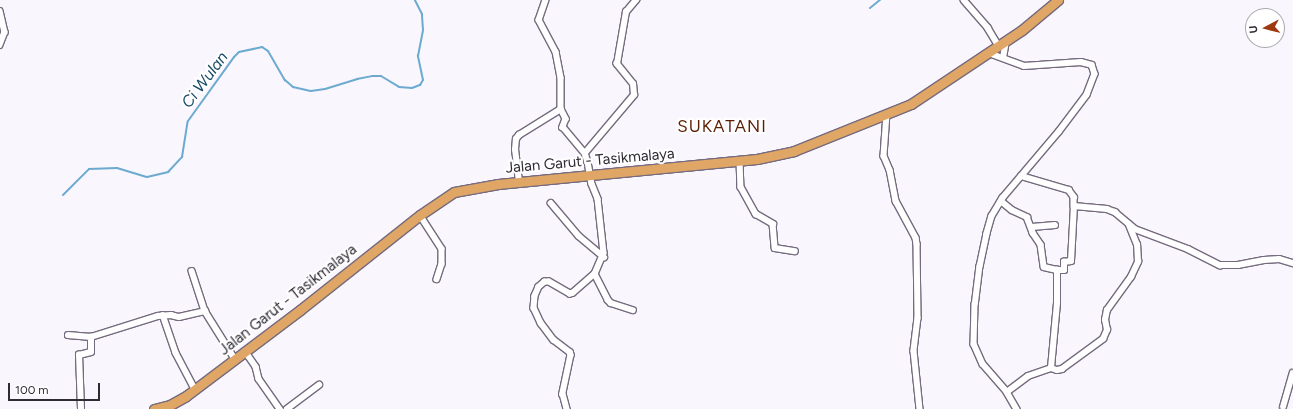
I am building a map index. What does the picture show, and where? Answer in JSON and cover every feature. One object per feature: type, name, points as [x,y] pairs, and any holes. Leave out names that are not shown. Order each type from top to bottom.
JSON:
[{"type":"main road","name":"Jalan Garut - Tasikmalaya","points":[[154,409],[172,407],[420,215],[454,192],[478,186],[757,159],[794,151],[911,104],[989,53],[1058,0]]},
{"type":"street","points":[[546,0],[539,20],[556,52],[561,78],[561,109],[566,119],[564,129],[585,153],[592,176],[599,204],[604,257],[595,274],[571,294],[554,284],[545,282],[539,287],[535,296],[534,308],[541,323],[554,340],[570,352],[571,355],[563,394],[567,409]]},
{"type":"street","points":[[585,153],[634,95],[633,84],[617,64],[626,12],[636,0]]},
{"type":"street","points":[[964,0],[1002,43],[1004,58]]},
{"type":"street","points":[[0,11],[5,32],[0,45]]},
{"type":"street","points":[[989,53],[1024,66],[1081,62],[1092,65],[1096,74],[1083,101],[1059,132],[1020,176],[992,216],[980,266],[975,304],[974,344],[983,364],[1007,392],[1017,409]]},
{"type":"street","points":[[519,182],[515,150],[516,139],[519,135],[561,109]]},
{"type":"street","points":[[887,114],[884,156],[890,170],[896,201],[916,238],[917,244],[918,318],[914,351],[920,409]]},
{"type":"street","points":[[740,161],[741,187],[758,217],[773,224],[775,248],[795,251]]},
{"type":"street","points":[[1001,202],[1012,210],[1027,217],[1041,245],[1044,267],[1064,270],[1063,263],[1071,261],[1074,197],[1069,190],[1020,176]]},
{"type":"street","points":[[551,203],[579,236],[604,257]]},
{"type":"street","points":[[1007,392],[1028,376],[1051,368],[1057,370],[1062,369],[1103,339],[1107,330],[1105,320],[1107,310],[1131,277],[1138,262],[1137,245],[1129,226],[1115,212],[1107,209],[1074,206]]},
{"type":"street","points":[[420,215],[442,249],[442,264],[437,279]]},
{"type":"street","points":[[1032,227],[1055,225]]},
{"type":"street","points":[[1129,226],[1188,249],[1220,265],[1238,265],[1279,259],[1293,263]]},
{"type":"street","points":[[1051,368],[1057,304],[1057,270]]},
{"type":"street","points":[[192,271],[205,311],[235,359]]},
{"type":"street","points":[[595,274],[608,300],[612,303],[633,310]]},
{"type":"street","points":[[68,335],[91,337],[163,315],[179,317],[205,311]]},
{"type":"street","points":[[163,315],[176,353],[195,389]]},
{"type":"street","points":[[81,409],[79,355],[90,353],[91,337]]},
{"type":"street","points":[[245,351],[255,366],[259,379],[280,409]]},
{"type":"street","points":[[1283,407],[1293,373]]},
{"type":"street","points":[[286,409],[319,385]]},
{"type":"waterway","name":"Ci Wulan","points":[[63,195],[89,169],[117,168],[147,177],[168,172],[182,157],[188,121],[239,52],[262,47],[268,51],[285,80],[293,87],[311,91],[325,89],[372,76],[381,76],[399,87],[412,88],[420,85],[423,80],[418,56],[423,30],[422,14],[415,0]]},
{"type":"waterway","points":[[870,8],[880,0]]},
{"type":"district","name":"SUKATANI","points":[[722,127]]}]
